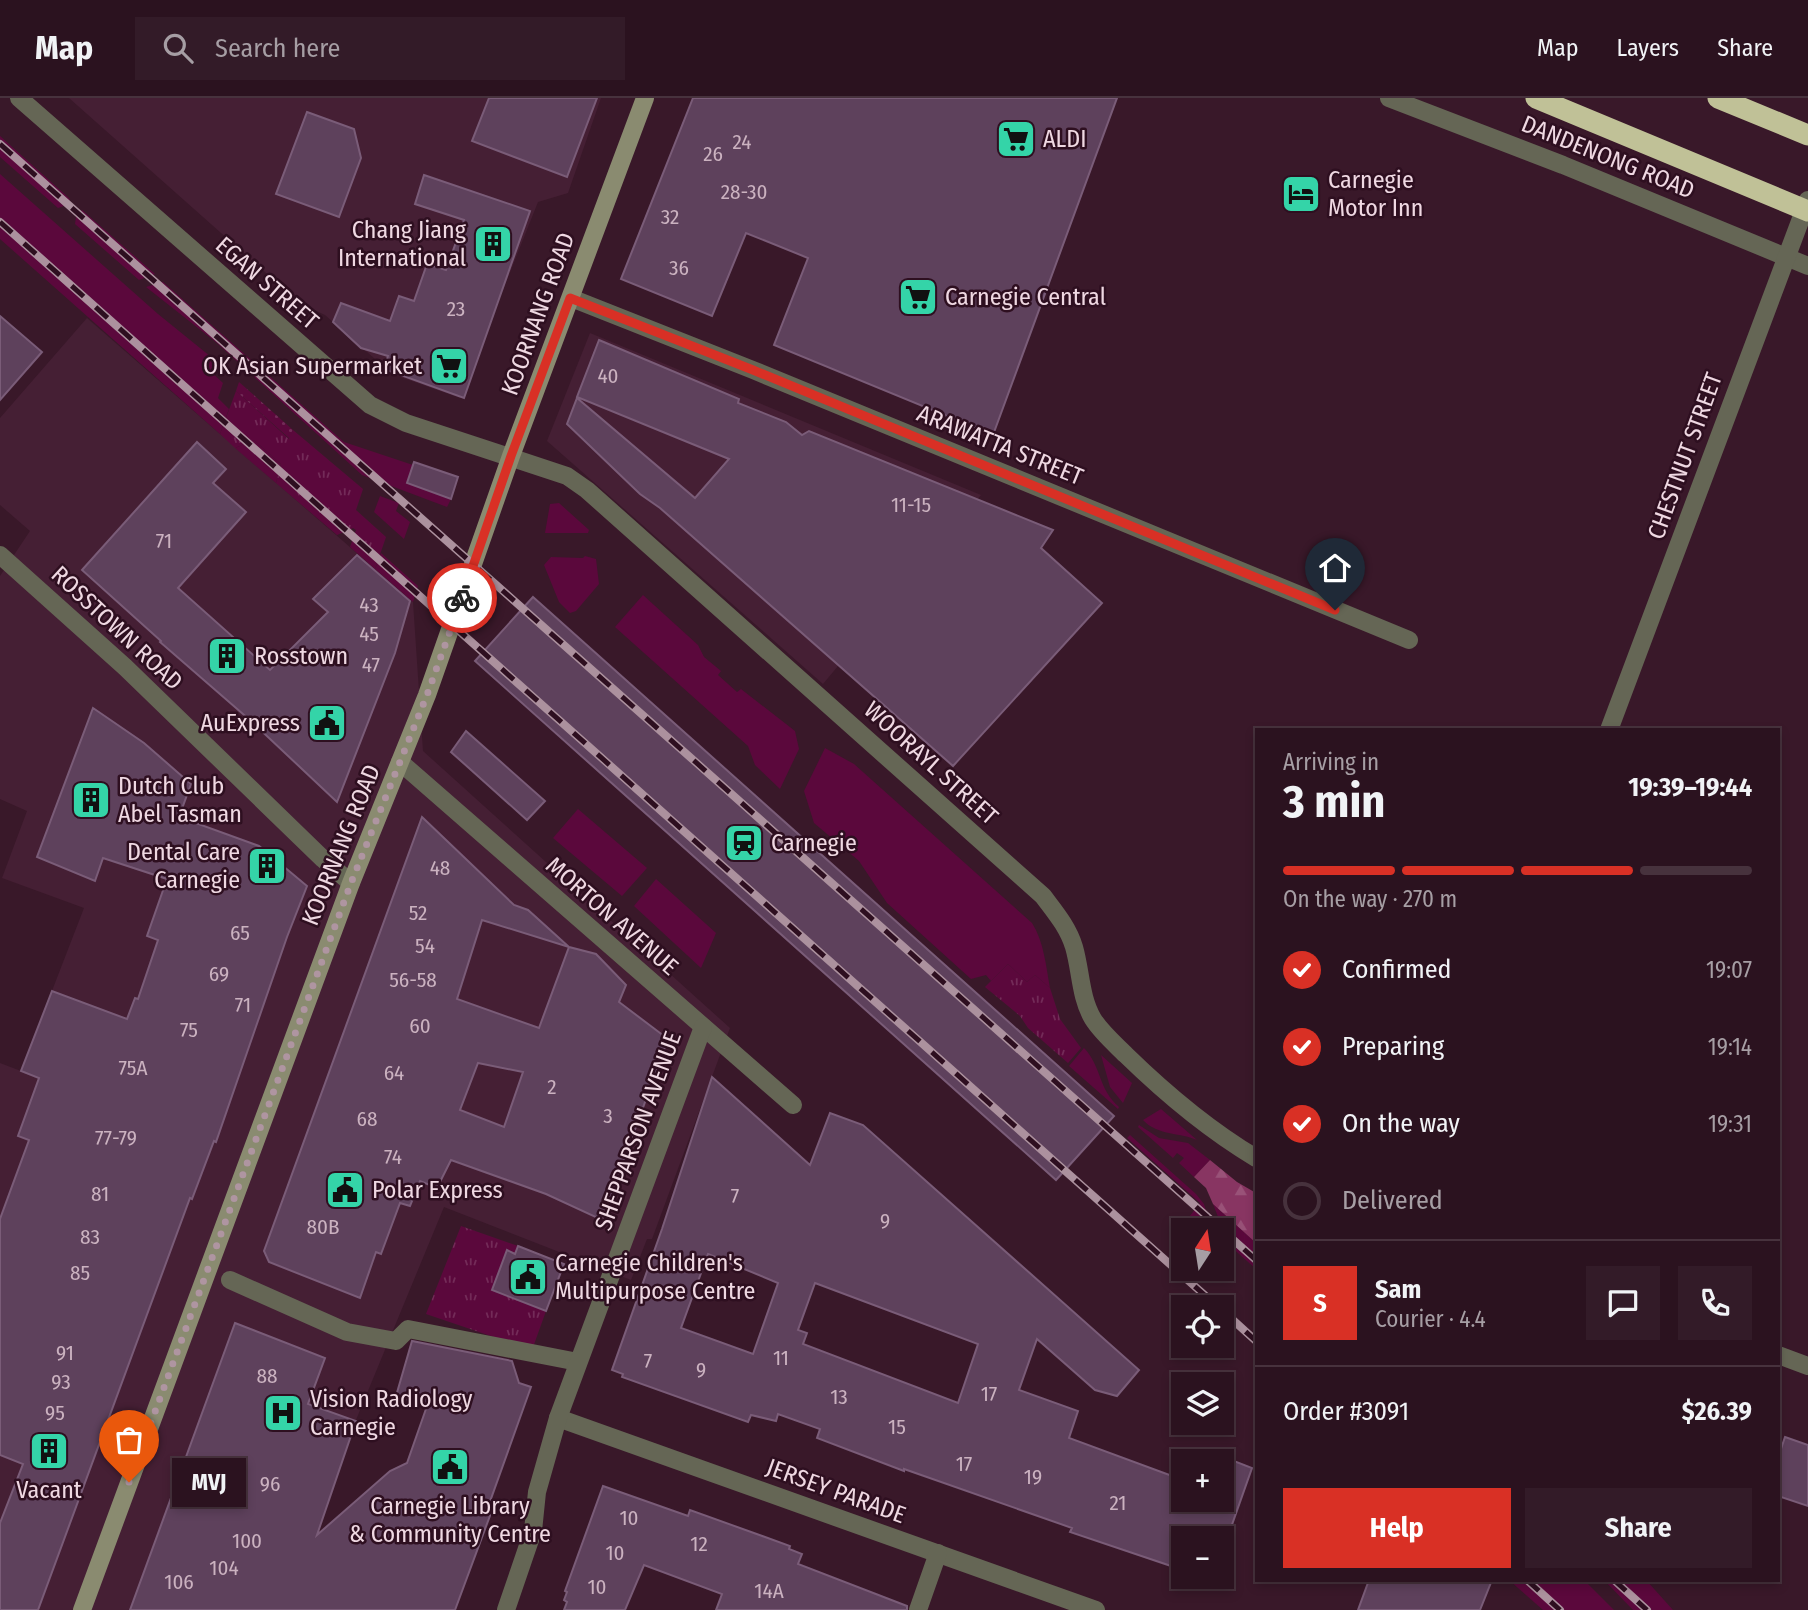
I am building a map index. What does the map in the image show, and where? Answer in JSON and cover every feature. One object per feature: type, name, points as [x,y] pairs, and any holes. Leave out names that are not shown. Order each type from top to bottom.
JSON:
[{"type":"highway","points":[[1536,98],[1807,207]]},
{"type":"highway","points":[[1718,98],[1808,135]]},
{"type":"street","name":"EGAN STREET","points":[[19,98],[370,405],[406,423],[511,456]]},
{"type":"street","name":"KOORNANG ROAD","points":[[82,1610],[351,883],[442,653],[511,456],[645,98]]},
{"type":"street","name":"DANDENONG ROAD","points":[[1389,98],[1550,160],[1808,266]]},
{"type":"street","name":"CHESTNUT STREET","points":[[1610,728],[1807,207]]},
{"type":"street","name":"ARAWATTA STREET","points":[[570,298],[753,370],[1409,640]]},
{"type":"street","name":"WOORAYL STREET","points":[[511,456],[568,476],[587,490],[1044,896],[1063,922],[1074,946],[1082,990],[1093,1019],[1114,1044],[1158,1085],[1230,1142],[1255,1157]]},
{"type":"street","name":"ROSSTOWN ROAD","points":[[4,566],[125,667],[351,883]]},
{"type":"street","name":"MORTON AVENUE","points":[[400,762],[793,1105]]},
{"type":"street","name":"SHEPPARSON AVENUE","points":[[506,1610],[533,1531],[537,1492],[558,1418],[703,1027]]},
{"type":"street","points":[[230,1280],[347,1332],[396,1341],[408,1329],[578,1362]]},
{"type":"street","points":[[1780,1356],[1808,1366]]},
{"type":"street","name":"JERSEY PARADE","points":[[558,1418],[1096,1610]]},
{"type":"street","points":[[918,1610],[938,1553]]},
{"type":"shaded area","points":[[69,98],[601,98],[568,193],[538,202],[460,398],[392,374],[325,315],[301,304]]},
{"type":"shaded area","points":[[87,318],[413,602],[423,751],[730,1028],[652,1239],[647,1239],[631,1280],[444,1207],[332,1478],[285,1610],[0,1610],[0,1063],[21,1071],[84,908],[2,878],[27,811],[0,799],[0,576],[30,531],[0,505],[0,418]]},
{"type":"shaded area","points":[[590,333],[981,495],[823,684],[547,441]]},
{"type":"green space","points":[[0,136],[70,199],[64,206],[58,208],[0,157]]},
{"type":"green space","points":[[0,174],[158,314],[216,361],[210,371],[223,383],[218,398],[229,409],[220,434],[0,239]]},
{"type":"green space","points":[[82,210],[155,274],[139,280],[75,224],[76,217]]},
{"type":"green space","points":[[163,282],[344,442],[413,465],[407,483],[451,499],[447,507],[362,475],[217,343],[146,287]]},
{"type":"green space","points":[[239,382],[293,430],[290,439],[236,391]]},
{"type":"green space","points":[[236,391],[289,439],[293,430],[363,489],[356,510],[386,537],[375,569],[350,547],[356,530],[353,528],[337,535],[276,483],[281,464],[254,440],[235,448],[220,434]]},
{"type":"green space","points":[[254,440],[281,464],[276,483],[235,448]]},
{"type":"green space","points":[[380,496],[399,503],[396,511],[410,522],[404,539],[374,512]]},
{"type":"green space","points":[[559,503],[589,530],[588,533],[545,533],[550,504]]},
{"type":"green space","points":[[381,553],[418,586],[413,602],[375,569]]},
{"type":"green space","points":[[585,556],[596,559],[599,584],[576,611],[570,613],[559,602],[544,565],[551,557]]},
{"type":"green space","points":[[643,595],[698,645],[704,657],[721,671],[718,675],[737,692],[741,689],[795,731],[799,749],[780,789],[755,765],[748,746],[615,627]]},
{"type":"green space","points":[[825,748],[854,764],[1032,923],[1042,946],[1050,988],[1035,975],[1027,982],[1008,964],[991,981],[986,975],[971,979],[887,903],[859,861],[814,823],[804,791]]},
{"type":"green space","points":[[578,809],[647,868],[622,896],[553,838]]},
{"type":"green space","points":[[656,879],[716,933],[701,968],[634,906]]},
{"type":"green space","points":[[1008,964],[1027,982],[1035,975],[1050,988],[1060,1019],[1081,1048],[1068,1063],[1028,1028],[1020,1016],[985,987]]},
{"type":"green space","points":[[1084,1048],[1090,1055],[1107,1093],[1119,1107],[1118,1109],[1069,1066]]},
{"type":"green space","points":[[1101,1055],[1132,1083],[1123,1103],[1110,1087]]},
{"type":"green space","points":[[1161,1109],[1197,1140],[1155,1129],[1143,1120]]},
{"type":"green space","points":[[1139,1125],[1159,1138],[1188,1143],[1210,1160],[1194,1177],[1179,1163],[1184,1158],[1177,1153],[1173,1158],[1138,1127]]},
{"type":"green space","points":[[1130,1135],[1196,1194],[1204,1204],[1207,1214],[1204,1218],[1188,1218],[1200,1203],[1127,1138]]},
{"type":"green space","points":[[1210,1160],[1255,1192],[1255,1242],[1234,1223],[1234,1218],[1228,1218],[1213,1204],[1206,1188],[1194,1177]]},
{"type":"green space","points":[[1213,1204],[1228,1218],[1218,1218]]},
{"type":"green space","points":[[1234,1223],[1255,1242],[1255,1268],[1234,1249]]},
{"type":"green space","points":[[461,1226],[518,1246],[515,1254],[507,1251],[492,1290],[546,1311],[532,1350],[426,1314]]},
{"type":"green space","points":[[1511,1582],[1586,1582],[1614,1610],[1543,1610]]},
{"type":"green space","points":[[1606,1582],[1648,1582],[1673,1610],[1633,1610]]},
{"type":"building","points":[[489,98],[597,98],[567,177],[472,141]]},
{"type":"building","name":"Carnegie Central","points":[[693,98],[1117,98],[993,435],[774,345],[808,258],[746,233],[712,316],[621,279]]},
{"type":"building","points":[[307,112],[354,129],[361,158],[339,217],[276,194]]},
{"type":"building","points":[[424,175],[530,211],[464,398],[384,369],[388,356],[361,348],[333,322],[341,303],[390,321],[399,296],[414,301],[427,264],[446,270],[464,220],[415,204]]},
{"type":"building","points":[[0,316],[42,352],[0,400]]},
{"type":"building","points":[[599,340],[739,399],[738,403],[786,422],[802,435],[809,431],[1053,530],[1041,548],[1102,603],[953,766],[660,508],[640,494],[567,424],[577,398],[695,498],[729,459],[577,397]]},
{"type":"building","points":[[197,442],[226,469],[213,483],[246,512],[178,588],[270,670],[328,612],[313,599],[357,555],[410,601],[395,653],[337,802],[82,570]]},
{"type":"building","points":[[414,462],[458,477],[451,499],[407,483]]},
{"type":"building","name":"Carnegie","points":[[533,597],[1114,1116],[1056,1180],[475,661]]},
{"type":"building","points":[[93,708],[144,743],[191,784],[179,817],[259,846],[307,886],[216,1142],[214,1141],[192,1199],[190,1198],[38,1610],[0,1610],[0,1523],[23,1464],[0,1455],[0,1219],[29,1140],[18,1136],[39,1078],[21,1071],[52,991],[127,1019],[135,998],[138,999],[158,940],[147,936],[167,879],[103,858],[95,881],[37,857]]},
{"type":"building","points":[[466,731],[545,801],[527,820],[451,752]]},
{"type":"building","points":[[422,817],[514,905],[528,910],[569,947],[596,954],[626,985],[619,1002],[668,1039],[602,1220],[546,1194],[451,1160],[437,1188],[420,1181],[410,1206],[400,1203],[381,1254],[376,1252],[360,1298],[269,1262],[264,1251]],"holes":[[[482,920],[569,947],[539,1028],[457,999]],[[478,1063],[523,1072],[504,1127],[460,1110]]]},
{"type":"building","points":[[712,1077],[810,1165],[830,1113],[863,1125],[1139,1370],[1117,1396],[1095,1390],[1037,1339],[1019,1390],[1078,1411],[1069,1438],[1171,1476],[1171,1512],[1234,1512],[1234,1461],[1252,1468],[1232,1526],[1171,1526],[1171,1566],[1070,1532],[1072,1528],[904,1471],[817,1438],[820,1429],[778,1414],[776,1421],[751,1415],[748,1422],[622,1377],[623,1374],[612,1370]],"holes":[[[708,1254],[778,1283],[753,1354],[681,1328]],[[815,1283],[978,1344],[958,1403],[803,1344],[807,1333],[798,1330]]]},
{"type":"building","name":"Carnegie Children's Multipurpose Centre","points":[[518,1246],[564,1264],[546,1311],[492,1290],[507,1250],[515,1254]]},
{"type":"building","points":[[235,1323],[325,1358],[308,1404],[356,1421],[317,1535],[390,1471],[407,1463],[427,1406],[396,1396],[412,1341],[512,1361],[519,1383],[531,1387],[487,1510],[491,1513],[455,1610],[130,1610]]},
{"type":"building","points":[[1785,1437],[1808,1445],[1808,1506],[1780,1497],[1780,1452]]},
{"type":"building","points":[[603,1486],[688,1516],[690,1510],[790,1546],[789,1549],[802,1554],[798,1564],[907,1606],[907,1610],[716,1610],[722,1594],[644,1565],[625,1610],[564,1610],[567,1602],[564,1600],[565,1591]]},
{"type":"building","points":[[1368,1582],[1491,1582],[1480,1610],[1358,1610]]},
{"type":"railway","points":[[0,144],[1255,1259]]},
{"type":"railway","points":[[0,222],[1205,1295]]},
{"type":"railway","points":[[1234,1321],[1255,1340]]},
{"type":"railway","points":[[1529,1582],[1560,1610]]},
{"type":"railway","points":[[1616,1582],[1647,1610]]},
{"type":"way so far","points":[[129,1482],[351,883],[427,695],[462,598]]},
{"type":"place","name":"ALDI","points":[[1016,139]]},
{"type":"place","name":"Carnegie Motor Inn","points":[[1301,194]]},
{"type":"place","name":"Chang Jiang International","points":[[493,244]]},
{"type":"place","name":"Carnegie Central","points":[[918,297]]},
{"type":"place","name":"OK Asian Supermarket","points":[[449,366]]},
{"type":"place","name":"Rosstown","points":[[227,656]]},
{"type":"place","name":"AuExpress","points":[[327,723]]},
{"type":"place","name":"Dutch Club Abel Tasman","points":[[91,800]]},
{"type":"place","name":"Carnegie","points":[[744,843]]},
{"type":"place","name":"Dental Care Carnegie","points":[[267,866]]},
{"type":"place","name":"Polar Express","points":[[345,1190]]},
{"type":"place","name":"Carnegie Children's Multipurpose Centre","points":[[528,1277]]},
{"type":"place","name":"Vision Radiology Carnegie","points":[[283,1413]]},
{"type":"place","name":"Vacant","points":[[49,1451]]},
{"type":"place","name":"Carnegie Library & Community Centre","points":[[450,1467]]},
{"type":"place","name":"MVJ","points":[[129,1482]]},
{"type":"route","points":[[462,598],[570,298],[753,370],[1335,610]]}]
